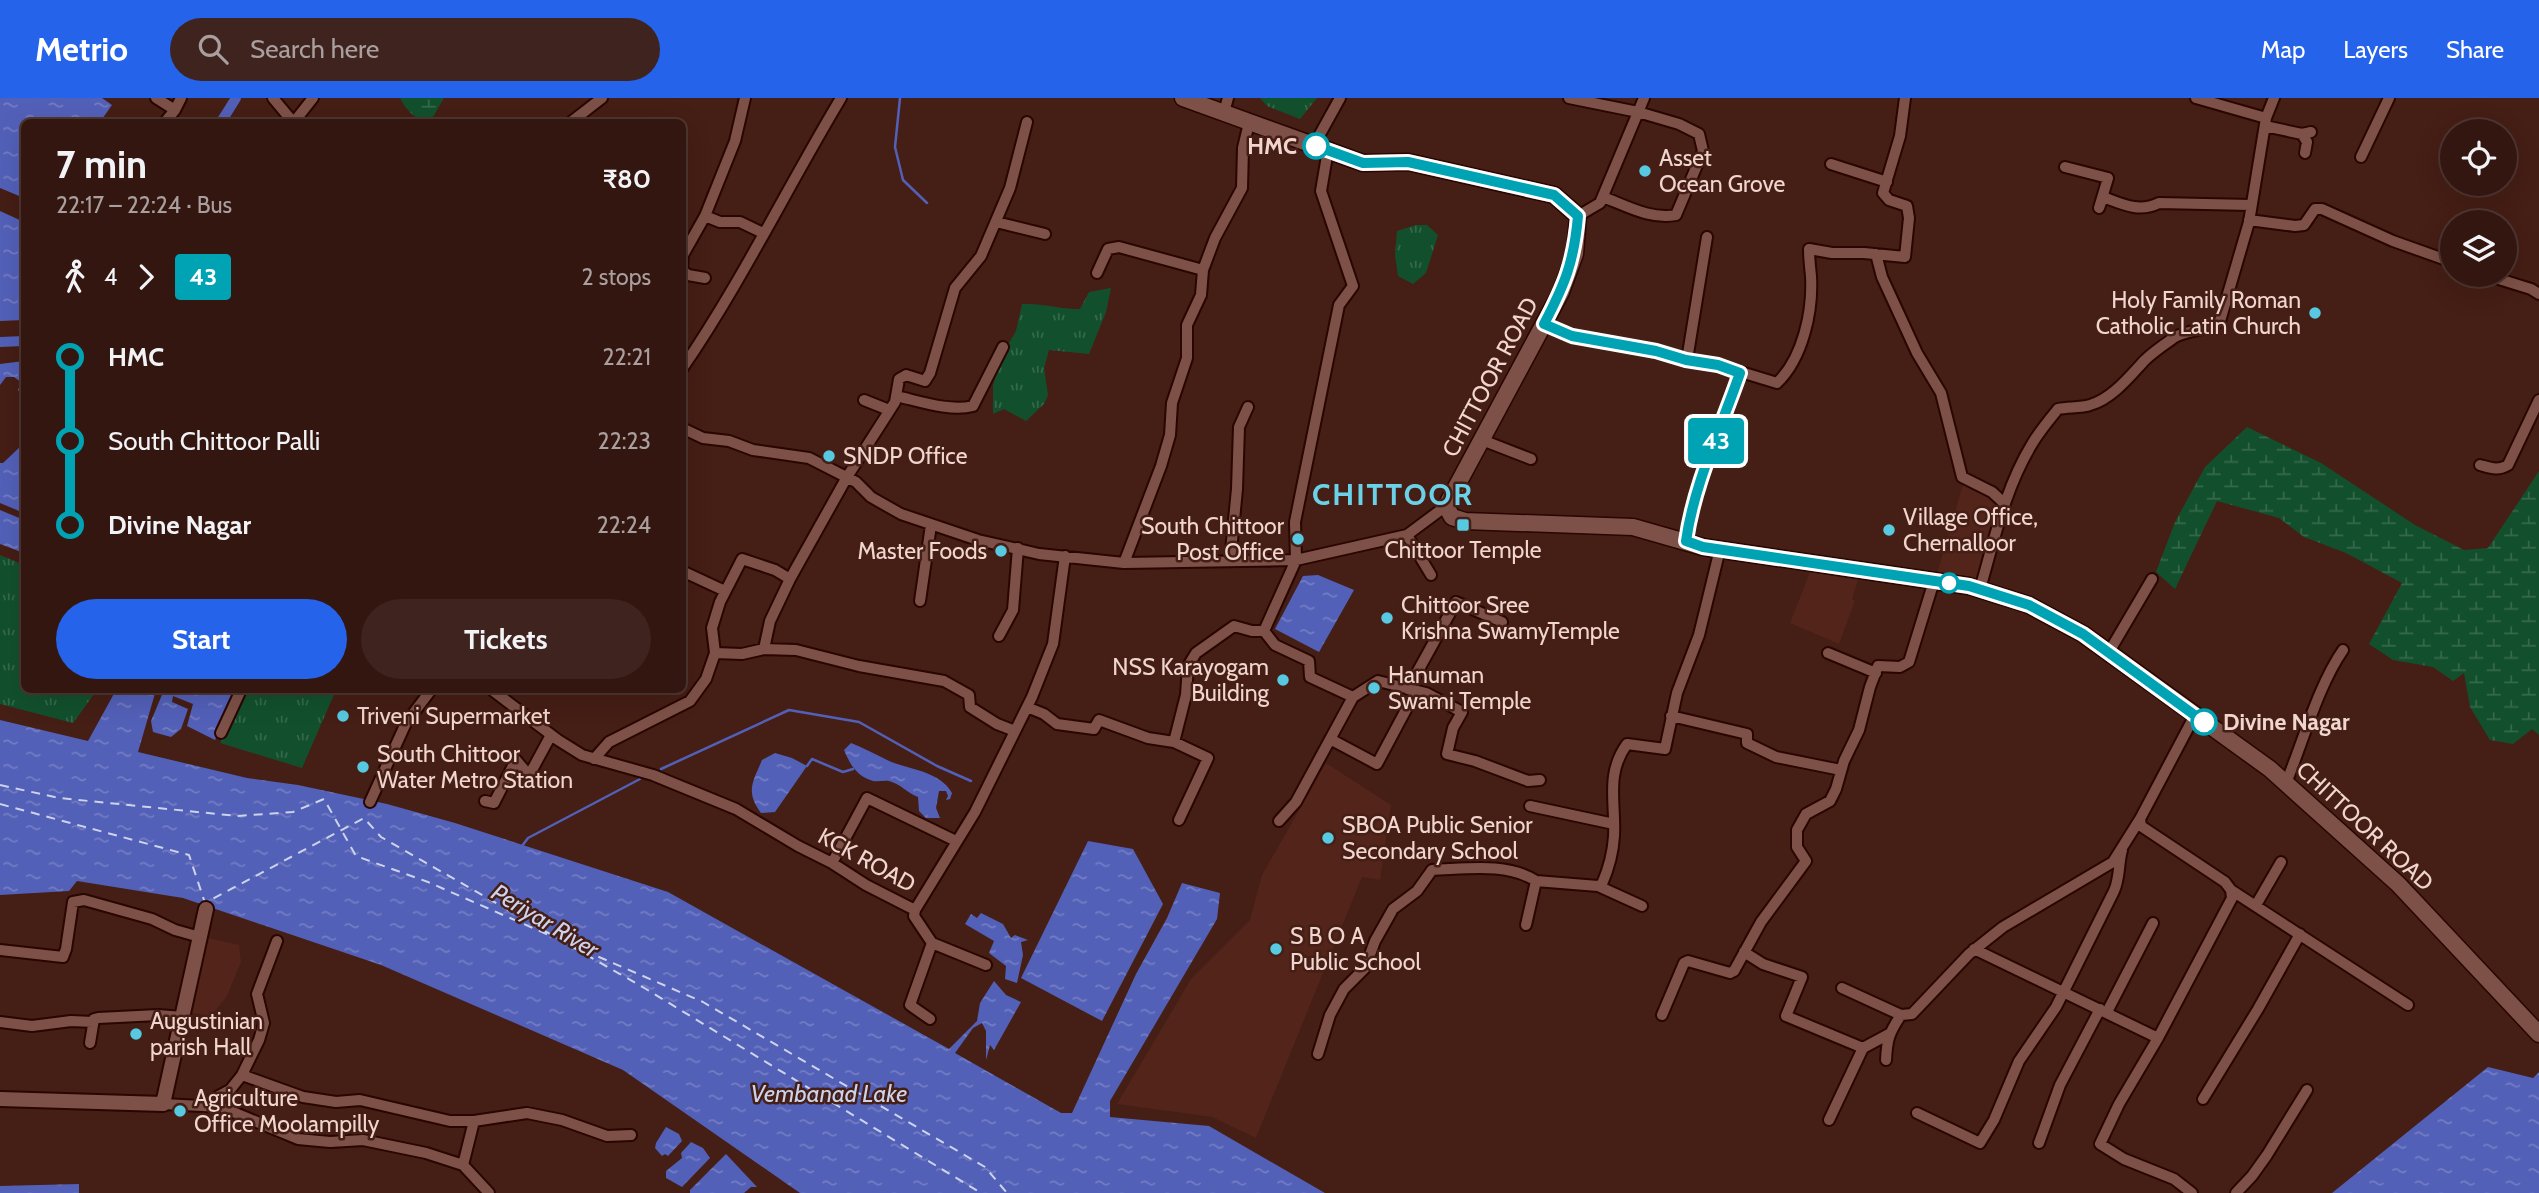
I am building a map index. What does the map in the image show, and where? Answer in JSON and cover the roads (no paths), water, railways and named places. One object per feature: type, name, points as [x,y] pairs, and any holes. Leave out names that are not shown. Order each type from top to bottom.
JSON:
[{"type":"main road","points":[[1183,98],[1226,105],[1249,123],[1363,163],[1408,162],[1554,195],[1578,216]]},
{"type":"main road","name":"CHITTOOR ROAD","points":[[1578,216],[1574,254],[1561,292],[1446,506],[1452,517],[1465,521],[1633,527],[1720,549],[1980,590],[2029,605],[2083,634],[2270,769],[2398,884],[2539,1034]]},
{"type":"street","points":[[156,98],[175,110]]},
{"type":"street","points":[[168,119],[181,98]]},
{"type":"street","points":[[273,98],[291,119]]},
{"type":"street","points":[[296,119],[313,98]]},
{"type":"street","points":[[575,119],[602,98]]},
{"type":"street","points":[[686,250],[705,216],[735,141],[745,98]]},
{"type":"street","points":[[686,363],[708,332],[841,98]]},
{"type":"street","points":[[1264,631],[1296,560],[1294,522],[1339,305],[1353,286],[1321,191],[1321,148],[1339,98]]},
{"type":"street","points":[[1569,98],[1611,102],[1679,124],[1699,134],[1703,151],[1676,215],[1652,215],[1603,197]]},
{"type":"street","points":[[1578,216],[1594,208],[1603,197],[1644,98]]},
{"type":"street","points":[[1544,324],[1572,336],[1718,365],[1777,383],[1789,369],[1808,316],[1810,249],[1832,253],[1905,257],[1909,218],[1907,206],[1889,200],[1883,193],[1900,136],[1905,98]]},
{"type":"street","points":[[2196,98],[2306,133],[2305,153]]},
{"type":"street","points":[[1980,590],[2005,503],[2031,444],[2058,408],[2091,405],[2109,394],[2134,373],[2146,358],[2176,337],[2193,329],[2215,326],[2220,321],[2249,220],[2265,122],[2274,98]]},
{"type":"street","points":[[2361,157],[2389,98]]},
{"type":"street","points":[[764,649],[770,621],[790,579],[847,477],[895,402],[899,379],[906,375],[925,381],[930,373],[955,288],[981,256],[1010,188],[1027,122]]},
{"type":"street","points":[[1124,563],[1170,435],[1172,403],[1188,358],[1187,325],[1201,295],[1203,270],[1215,238],[1242,187],[1243,148],[1249,123]]},
{"type":"street","points":[[1831,164],[1887,182]]},
{"type":"street","points":[[2064,167],[2108,178],[2099,208],[2103,197],[2133,208],[2159,204],[2251,205]]},
{"type":"street","points":[[2249,220],[2304,225],[2315,209],[2322,209],[2393,241],[2440,258]]},
{"type":"street","points":[[705,216],[720,222],[740,222],[763,233]]},
{"type":"street","points":[[996,222],[1045,234]]},
{"type":"street","points":[[1686,360],[1707,237]]},
{"type":"street","points":[[1097,273],[1108,249],[1119,247],[1203,270]]},
{"type":"street","points":[[1876,254],[1882,277],[1917,353],[1941,393],[1962,477],[1992,492],[2005,503]]},
{"type":"street","points":[[686,273],[705,278]]},
{"type":"street","points":[[2517,285],[2539,294]]},
{"type":"street","points":[[896,396],[951,407],[973,406],[1003,347]]},
{"type":"street","points":[[1686,541],[1699,488],[1740,373]]},
{"type":"street","points":[[864,400],[889,410]]},
{"type":"street","points":[[2480,465],[2501,469],[2508,465],[2539,400]]},
{"type":"street","points":[[1230,561],[1240,427],[1248,407]]},
{"type":"street","points":[[686,430],[703,438],[729,441],[753,450],[809,458],[847,477],[891,509],[978,540],[1039,554],[1124,563],[1296,560],[1407,536],[1446,506]]},
{"type":"street","points":[[1482,440],[1531,459]]},
{"type":"street","points":[[920,601],[931,525]]},
{"type":"street","points":[[1407,536],[1431,575]]},
{"type":"street","points":[[999,636],[1013,610],[1018,548]]},
{"type":"street","points":[[1598,886],[1603,881],[1612,855],[1612,787],[1624,747],[1627,744],[1665,748],[1676,693],[1699,635],[1720,549]]},
{"type":"street","name":"KCK ROAD","points":[[496,693],[582,755],[650,774],[736,809],[866,885],[915,910],[975,812],[1027,707],[1053,644],[1065,556]]},
{"type":"street","points":[[594,759],[609,742],[690,701],[706,679],[715,653],[712,628],[725,592],[742,559],[775,570],[790,579]]},
{"type":"street","points":[[686,573],[725,592]]},
{"type":"street","points":[[2109,652],[2152,579]]},
{"type":"street","points":[[1662,1015],[1684,963],[1691,961],[1730,973],[1737,968],[1760,922],[1805,861],[1797,847],[1797,830],[1806,814],[1830,801],[1859,730],[1878,666],[1900,667],[1909,662],[1934,581]]},
{"type":"street","points":[[1330,739],[1377,764],[1456,602],[1502,622]]},
{"type":"street","points":[[1174,742],[1186,695],[1188,666],[1196,653],[1234,626],[1264,631]]},
{"type":"street","points":[[1264,631],[1275,645],[1309,661],[1310,677],[1353,697]]},
{"type":"street","points":[[715,653],[742,654],[764,649],[796,650],[871,669],[944,681],[969,695],[970,707],[997,724],[1015,731]]},
{"type":"street","points":[[2286,783],[2318,701],[2343,650]]},
{"type":"street","points":[[1828,653],[1876,673]]},
{"type":"street","points":[[1279,821],[1296,802],[1353,697],[1378,681],[1412,690],[1462,712],[1453,728],[1447,754],[1475,761],[1528,781],[1540,780]]},
{"type":"street","points":[[221,733],[240,693]]},
{"type":"street","points":[[370,802],[406,723],[428,693]]},
{"type":"street","points":[[1027,707],[1044,714],[1057,724],[1094,729],[1099,720],[1140,735],[1174,742],[1208,758],[1179,820]]},
{"type":"street","points":[[1842,988],[1900,1015],[1912,1014],[1974,949],[2003,927],[2113,862],[2140,819],[2195,715]]},
{"type":"street","points":[[1671,716],[1747,734],[1747,743],[1776,757],[1841,770]]},
{"type":"street","points":[[485,801],[494,803],[516,760],[527,773],[532,770],[551,735]]},
{"type":"street","points":[[832,863],[867,798],[956,841]]},
{"type":"street","points":[[1530,806],[1614,824]]},
{"type":"street","points":[[2140,819],[2141,826],[2148,832],[2225,882],[2231,890],[2408,1005]]},
{"type":"street","points":[[1917,1113],[1980,1143],[1994,1120],[2019,1061],[2056,1007],[2119,881],[2118,865],[2122,850]]},
{"type":"street","points":[[2256,905],[2281,862]]},
{"type":"street","points":[[1318,1054],[1330,1015],[1344,989],[1365,968],[1375,941],[1393,909],[1417,891],[1432,870],[1499,870],[1523,873],[1536,881],[1598,886],[1642,906]]},
{"type":"street","points":[[1526,925],[1536,881]]},
{"type":"street","points":[[2192,1193],[2174,1179],[2124,1159],[2100,1144],[2119,1104],[2158,1038],[2232,898],[2231,890]]},
{"type":"street","points":[[0,950],[63,957],[72,902],[84,900],[152,919],[175,930],[200,937]]},
{"type":"street","points":[[163,1104],[206,909]]},
{"type":"street","points":[[915,910],[914,916],[932,943],[986,965]]},
{"type":"street","points":[[2039,1143],[2060,1085],[2152,923]]},
{"type":"street","points":[[2203,1099],[2300,934]]},
{"type":"street","points":[[202,1106],[230,1090],[242,1075],[264,1023],[257,994],[277,941]]},
{"type":"street","points":[[930,1019],[911,1005],[932,943]]},
{"type":"street","points":[[1974,949],[2158,1038]]},
{"type":"street","points":[[1744,952],[1763,964],[1802,977],[1786,1016],[1863,1048]]},
{"type":"street","points":[[1886,1060],[1885,1046],[1900,1015]]},
{"type":"street","points":[[90,1043],[93,1022],[98,1017],[182,1017]]},
{"type":"street","points":[[0,1022],[32,1026],[71,1021],[93,1022]]},
{"type":"street","points":[[1829,1120],[1863,1048],[1889,1034]]},
{"type":"street","points":[[242,1075],[303,1097],[336,1102],[359,1100],[450,1121],[474,1121],[527,1113],[562,1120],[607,1136],[631,1135]]},
{"type":"street","points":[[2236,1193],[2267,1155],[2307,1090]]},
{"type":"street","points":[[0,1100],[220,1107],[298,1139],[330,1142],[363,1140],[426,1153],[463,1165],[489,1193]]},
{"type":"street","points":[[463,1165],[474,1121]]},
{"type":"water","points":[[0,98],[102,98],[112,105],[102,119],[21,119],[21,197],[0,188]]},
{"type":"water","points":[[0,211],[21,221],[21,320],[0,321]]},
{"type":"water","points":[[21,361],[21,382],[14,377],[6,377],[0,385],[0,364]]},
{"type":"water","points":[[21,446],[21,512],[0,503],[0,463]]},
{"type":"water","points":[[0,510],[21,519],[21,552],[0,544]]},
{"type":"water","points":[[1318,575],[1354,590],[1319,652],[1275,629],[1303,576]]},
{"type":"water","name":"Vembanad Lake","points":[[114,693],[155,693],[138,752],[247,778],[298,785],[387,804],[455,823],[668,892],[949,1049],[977,1021],[980,1003],[994,981],[1006,995],[1021,1002],[994,1050],[990,1045],[986,1060],[986,1031],[982,1023],[973,1028],[955,1053],[1061,1113],[1072,1113],[1136,974],[1167,918],[1182,883],[1220,893],[1217,919],[1110,1101],[1110,1117],[1209,1126],[1325,1193],[800,1193],[623,1070],[381,965],[183,898],[77,881],[69,891],[0,895],[0,720],[88,741]]},
{"type":"water","points":[[163,693],[237,693],[215,740],[187,726],[193,704],[173,696],[172,702],[188,709],[181,729],[171,737],[153,732],[151,721]]},
{"type":"water","points":[[851,743],[895,763],[931,775],[946,785],[952,793],[950,799],[946,800],[946,791],[939,791],[936,808],[940,818],[926,818],[919,811],[918,797],[897,784],[873,781],[858,773],[844,750]]},
{"type":"water","points":[[775,753],[807,766],[775,812],[761,813],[753,799],[752,786],[762,760]]},
{"type":"water","points":[[1088,841],[1133,849],[1163,904],[1102,1021],[1021,978]]},
{"type":"water","points":[[981,913],[1003,924],[1011,938],[1015,935],[1028,940],[1021,942],[1023,955],[1017,983],[1005,979],[1006,966],[989,953],[994,941],[965,924],[971,914],[977,918]]},
{"type":"water","points":[[2488,1067],[2533,1078],[2539,1072],[2539,1193],[2332,1193]]},
{"type":"water","points":[[666,1127],[679,1134],[682,1141],[668,1156],[662,1156],[655,1148]]},
{"type":"water","points":[[691,1142],[703,1148],[710,1158],[682,1187],[666,1178],[666,1171],[682,1158],[681,1153]]},
{"type":"water","points":[[726,1154],[757,1187],[751,1187],[744,1193],[690,1193],[690,1190]]},
{"type":"water","points":[[79,1184],[79,1193],[0,1193],[0,1186]]},
{"type":"waterway","points":[[223,119],[236,98]]},
{"type":"waterway","points":[[900,98],[895,147],[903,180],[927,203]]},
{"type":"waterway","points":[[0,342],[21,341]]},
{"type":"waterway","points":[[661,769],[789,710],[859,722],[937,766],[971,781]]},
{"type":"waterway","points":[[807,766],[812,759],[843,772],[853,769]]},
{"type":"waterway","points":[[522,846],[528,838],[640,779]]},
{"type":"place","name":"HMC","points":[[1316,146]]},
{"type":"place","name":"Asset Ocean Grove","points":[[1645,171]]},
{"type":"place","name":"Holy Family Roman Catholic Latin Church","points":[[2315,313]]},
{"type":"place","name":"SNDP Office","points":[[829,456]]},
{"type":"place","name":"Chittoor Temple","points":[[1463,525]]},
{"type":"place","name":"Village Office, Chernalloor","points":[[1889,530]]},
{"type":"place","name":"South Chittoor Post Office","points":[[1298,539]]},
{"type":"place","name":"Master Foods","points":[[1001,551]]},
{"type":"place","name":"Chittoor Sree Krishna SwamyTemple","points":[[1387,618]]},
{"type":"place","name":"NSS Karayogam Building","points":[[1283,680]]},
{"type":"place","name":"Hanuman Swami Temple","points":[[1374,688]]},
{"type":"place","name":"Triveni Supermarket","points":[[343,716]]},
{"type":"place","name":"Divine Nagar","points":[[2204,722]]},
{"type":"place","name":"South Chittoor Water Metro Station","points":[[363,767]]},
{"type":"place","name":"SBOA Public Senior Secondary School","points":[[1328,838]]},
{"type":"place","name":"S B O A Public School","points":[[1276,949]]},
{"type":"place","name":"Augustinian parish Hall","points":[[136,1034]]},
{"type":"place","name":"Agriculture Office Moolampilly","points":[[180,1111]]},
{"type":"district","name":"CHITTOOR","points":[[1393,495]]},
{"type":"water label","name":"Periyar River","points":[[545,921]]}]
